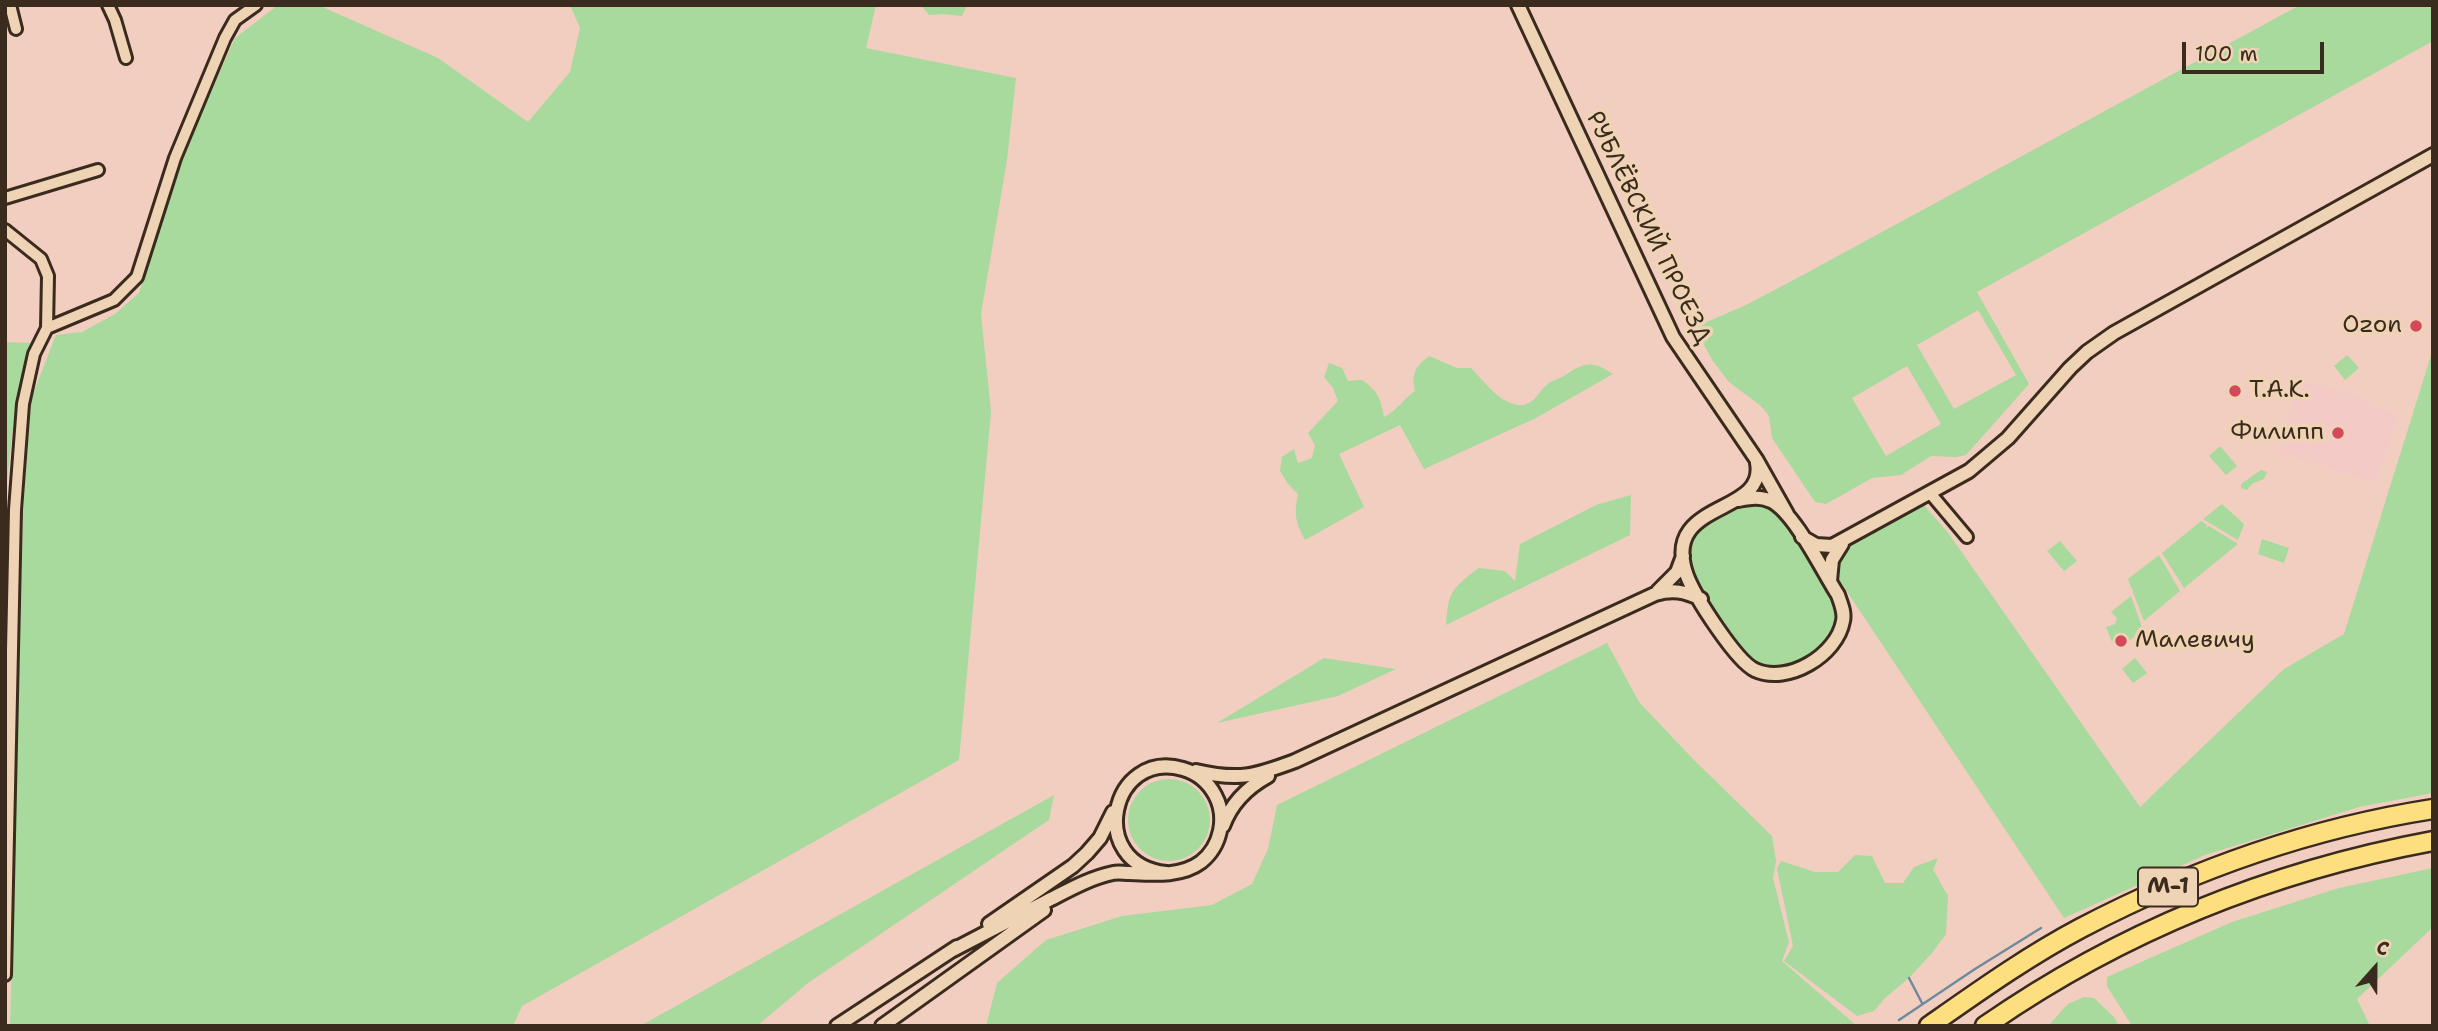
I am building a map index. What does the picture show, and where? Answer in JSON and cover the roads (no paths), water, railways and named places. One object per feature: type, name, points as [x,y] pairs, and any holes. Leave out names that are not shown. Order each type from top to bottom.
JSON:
[{"type":"highway","name":"М-1","points":[[1929,1026],[2034,956],[2080,929],[2167,887],[2314,836],[2363,822],[2433,809]]},
{"type":"highway","name":"М-1","points":[[1984,1026],[2095,957],[2179,916],[2221,899],[2323,866],[2433,841]]},
{"type":"street","points":[[10,5],[16,29]]},
{"type":"street","points":[[108,5],[126,58]]},
{"type":"street","points":[[47,328],[114,300],[137,277],[175,158],[226,37],[235,20],[256,5]]},
{"type":"street","name":"РУБЛЁВСКИЙ ПРОЕЗД","points":[[1518,5],[1673,337],[1756,459],[1787,514]]},
{"type":"street","points":[[1802,537],[1824,547],[1845,541],[1969,471],[2008,438],[2070,368],[2114,333],[2433,155]]},
{"type":"street","points":[[5,198],[98,170]]},
{"type":"street","points":[[5,230],[41,258],[48,276],[47,328],[34,354],[23,404],[15,510],[5,975]]},
{"type":"street","points":[[1655,594],[1677,572],[1690,530],[1700,519],[1750,491],[1758,472],[1756,459]]},
{"type":"street","points":[[1930,493],[1967,537]]},
{"type":"street","points":[[1683,555],[1688,576],[1701,599],[1744,663],[1757,671],[1774,674],[1791,672],[1833,645],[1843,620],[1843,608],[1787,514],[1763,498],[1738,500]]},
{"type":"street","points":[[1830,583],[1829,569],[1832,560],[1845,541]]},
{"type":"street","points":[[838,1026],[1073,866],[1100,838],[1130,783],[1144,772],[1161,767],[1219,776],[1259,774],[1295,761],[1655,594],[1668,590],[1683,591],[1701,599]]},
{"type":"street","points":[[951,951],[1086,882],[1115,872],[1166,873],[1184,870],[1199,863],[1216,843],[1227,816],[1248,789],[1295,761]]},
{"type":"street","points":[[1178,768],[1202,779],[1213,792],[1221,817],[1216,843]]},
{"type":"street","points":[[1117,805],[1116,831],[1128,855],[1141,866],[1166,873]]},
{"type":"street","points":[[882,1026],[1018,930],[1066,892]]},
{"type":"waterway","points":[[1899,1020],[2041,928]]},
{"type":"waterway","points":[[1909,978],[1922,1003]]},
{"type":"place","name":"Ozon","points":[[2416,326]]},
{"type":"place","name":"Т.А.К.","points":[[2235,391]]},
{"type":"place","name":"Филипп","points":[[2338,433]]},
{"type":"place","name":"Малевичу","points":[[2121,641]]}]
